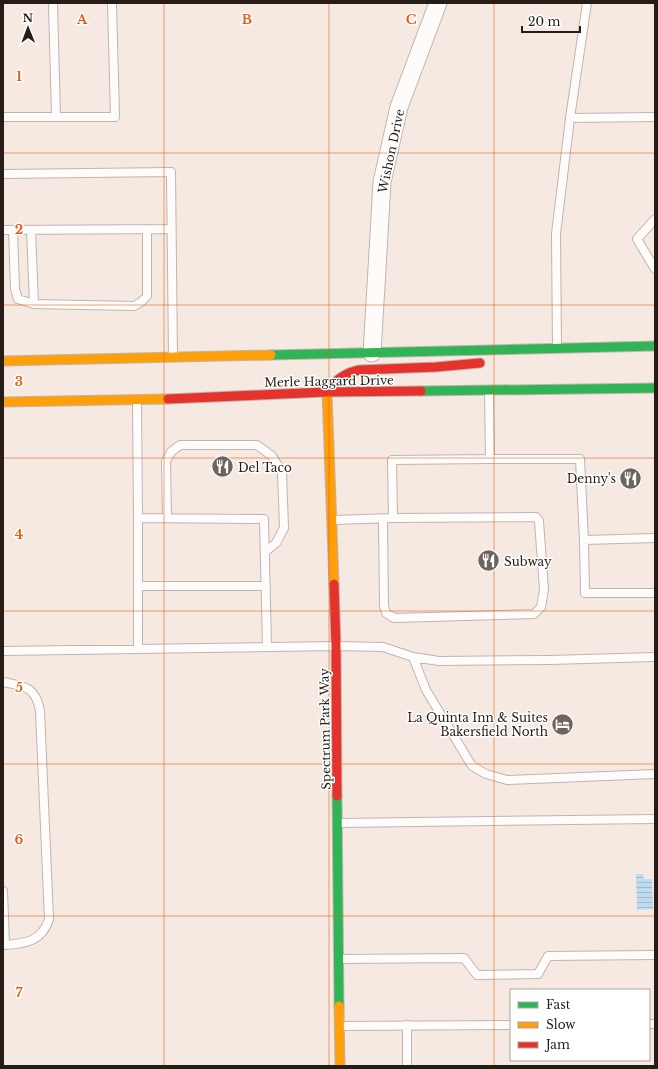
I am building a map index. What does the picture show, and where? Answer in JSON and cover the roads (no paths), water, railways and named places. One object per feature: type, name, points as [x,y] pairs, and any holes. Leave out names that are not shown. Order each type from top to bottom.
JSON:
[{"type":"main road","points":[[3,362],[655,346]]},
{"type":"main road","points":[[504,358],[546,348]]},
{"type":"main road","points":[[327,392],[332,383],[339,377],[350,372],[363,370],[466,365],[490,361]]},
{"type":"main road","name":"Merle Haggard Drive","points":[[3,402],[137,400],[327,392],[655,388]]},
{"type":"main road","name":"Spectrum Park Way","points":[[327,392],[336,646],[340,1066]]},
{"type":"street","name":"Wishon Drive","points":[[372,353],[382,182],[399,107],[438,3]]},
{"type":"lane","points":[[53,3],[56,117]]},
{"type":"lane","points":[[3,117],[115,117],[112,3]]},
{"type":"lane","points":[[557,348],[556,234],[570,118],[587,3]]},
{"type":"lane","points":[[570,118],[655,117]]},
{"type":"lane","points":[[3,174],[171,172],[173,358]]},
{"type":"lane","points":[[655,218],[637,239],[655,269]]},
{"type":"lane","points":[[13,230],[15,290],[18,299],[34,304],[134,306],[147,296],[147,229]]},
{"type":"lane","points":[[3,230],[171,229]]},
{"type":"lane","points":[[31,230],[34,304]]},
{"type":"lane","points":[[489,390],[490,459]]},
{"type":"lane","points":[[137,400],[138,649]]},
{"type":"lane","points":[[167,518],[166,461],[171,452],[180,445],[258,445],[272,456],[282,472],[284,528],[276,543],[265,552]]},
{"type":"lane","points":[[394,518],[392,460],[580,459],[584,540],[584,593],[655,593]]},
{"type":"lane","points":[[332,520],[394,518],[536,517],[540,521],[544,590],[541,607],[534,614],[394,618],[386,613],[384,606],[383,519]]},
{"type":"lane","points":[[138,518],[264,519],[267,647]]},
{"type":"lane","points":[[584,540],[655,538]]},
{"type":"lane","points":[[138,586],[266,586]]},
{"type":"lane","points":[[3,651],[383,646],[413,657],[440,661],[655,657]]},
{"type":"lane","points":[[413,657],[426,690],[472,766],[486,774],[507,780],[655,774]]},
{"type":"lane","points":[[3,682],[28,688],[34,693],[40,707],[48,920],[46,927],[38,937],[23,943],[4,945],[3,891]]},
{"type":"lane","points":[[338,823],[655,819]]},
{"type":"lane","points":[[339,959],[464,958],[477,975],[538,974],[548,956],[655,955]]},
{"type":"lane","points":[[407,1025],[407,1066]]},
{"type":"lane","points":[[339,1026],[510,1025]]},
{"type":"water","points":[[636,874],[643,874],[644,879],[652,879],[653,909],[637,910]]},
{"type":"place","name":"Del Taco","points":[[223,467]]},
{"type":"place","name":"Denny's","points":[[631,478]]},
{"type":"place","name":"Subway","points":[[489,561]]},
{"type":"place","name":"La Quinta Inn & Suites Bakersfield North","points":[[563,724]]}]
